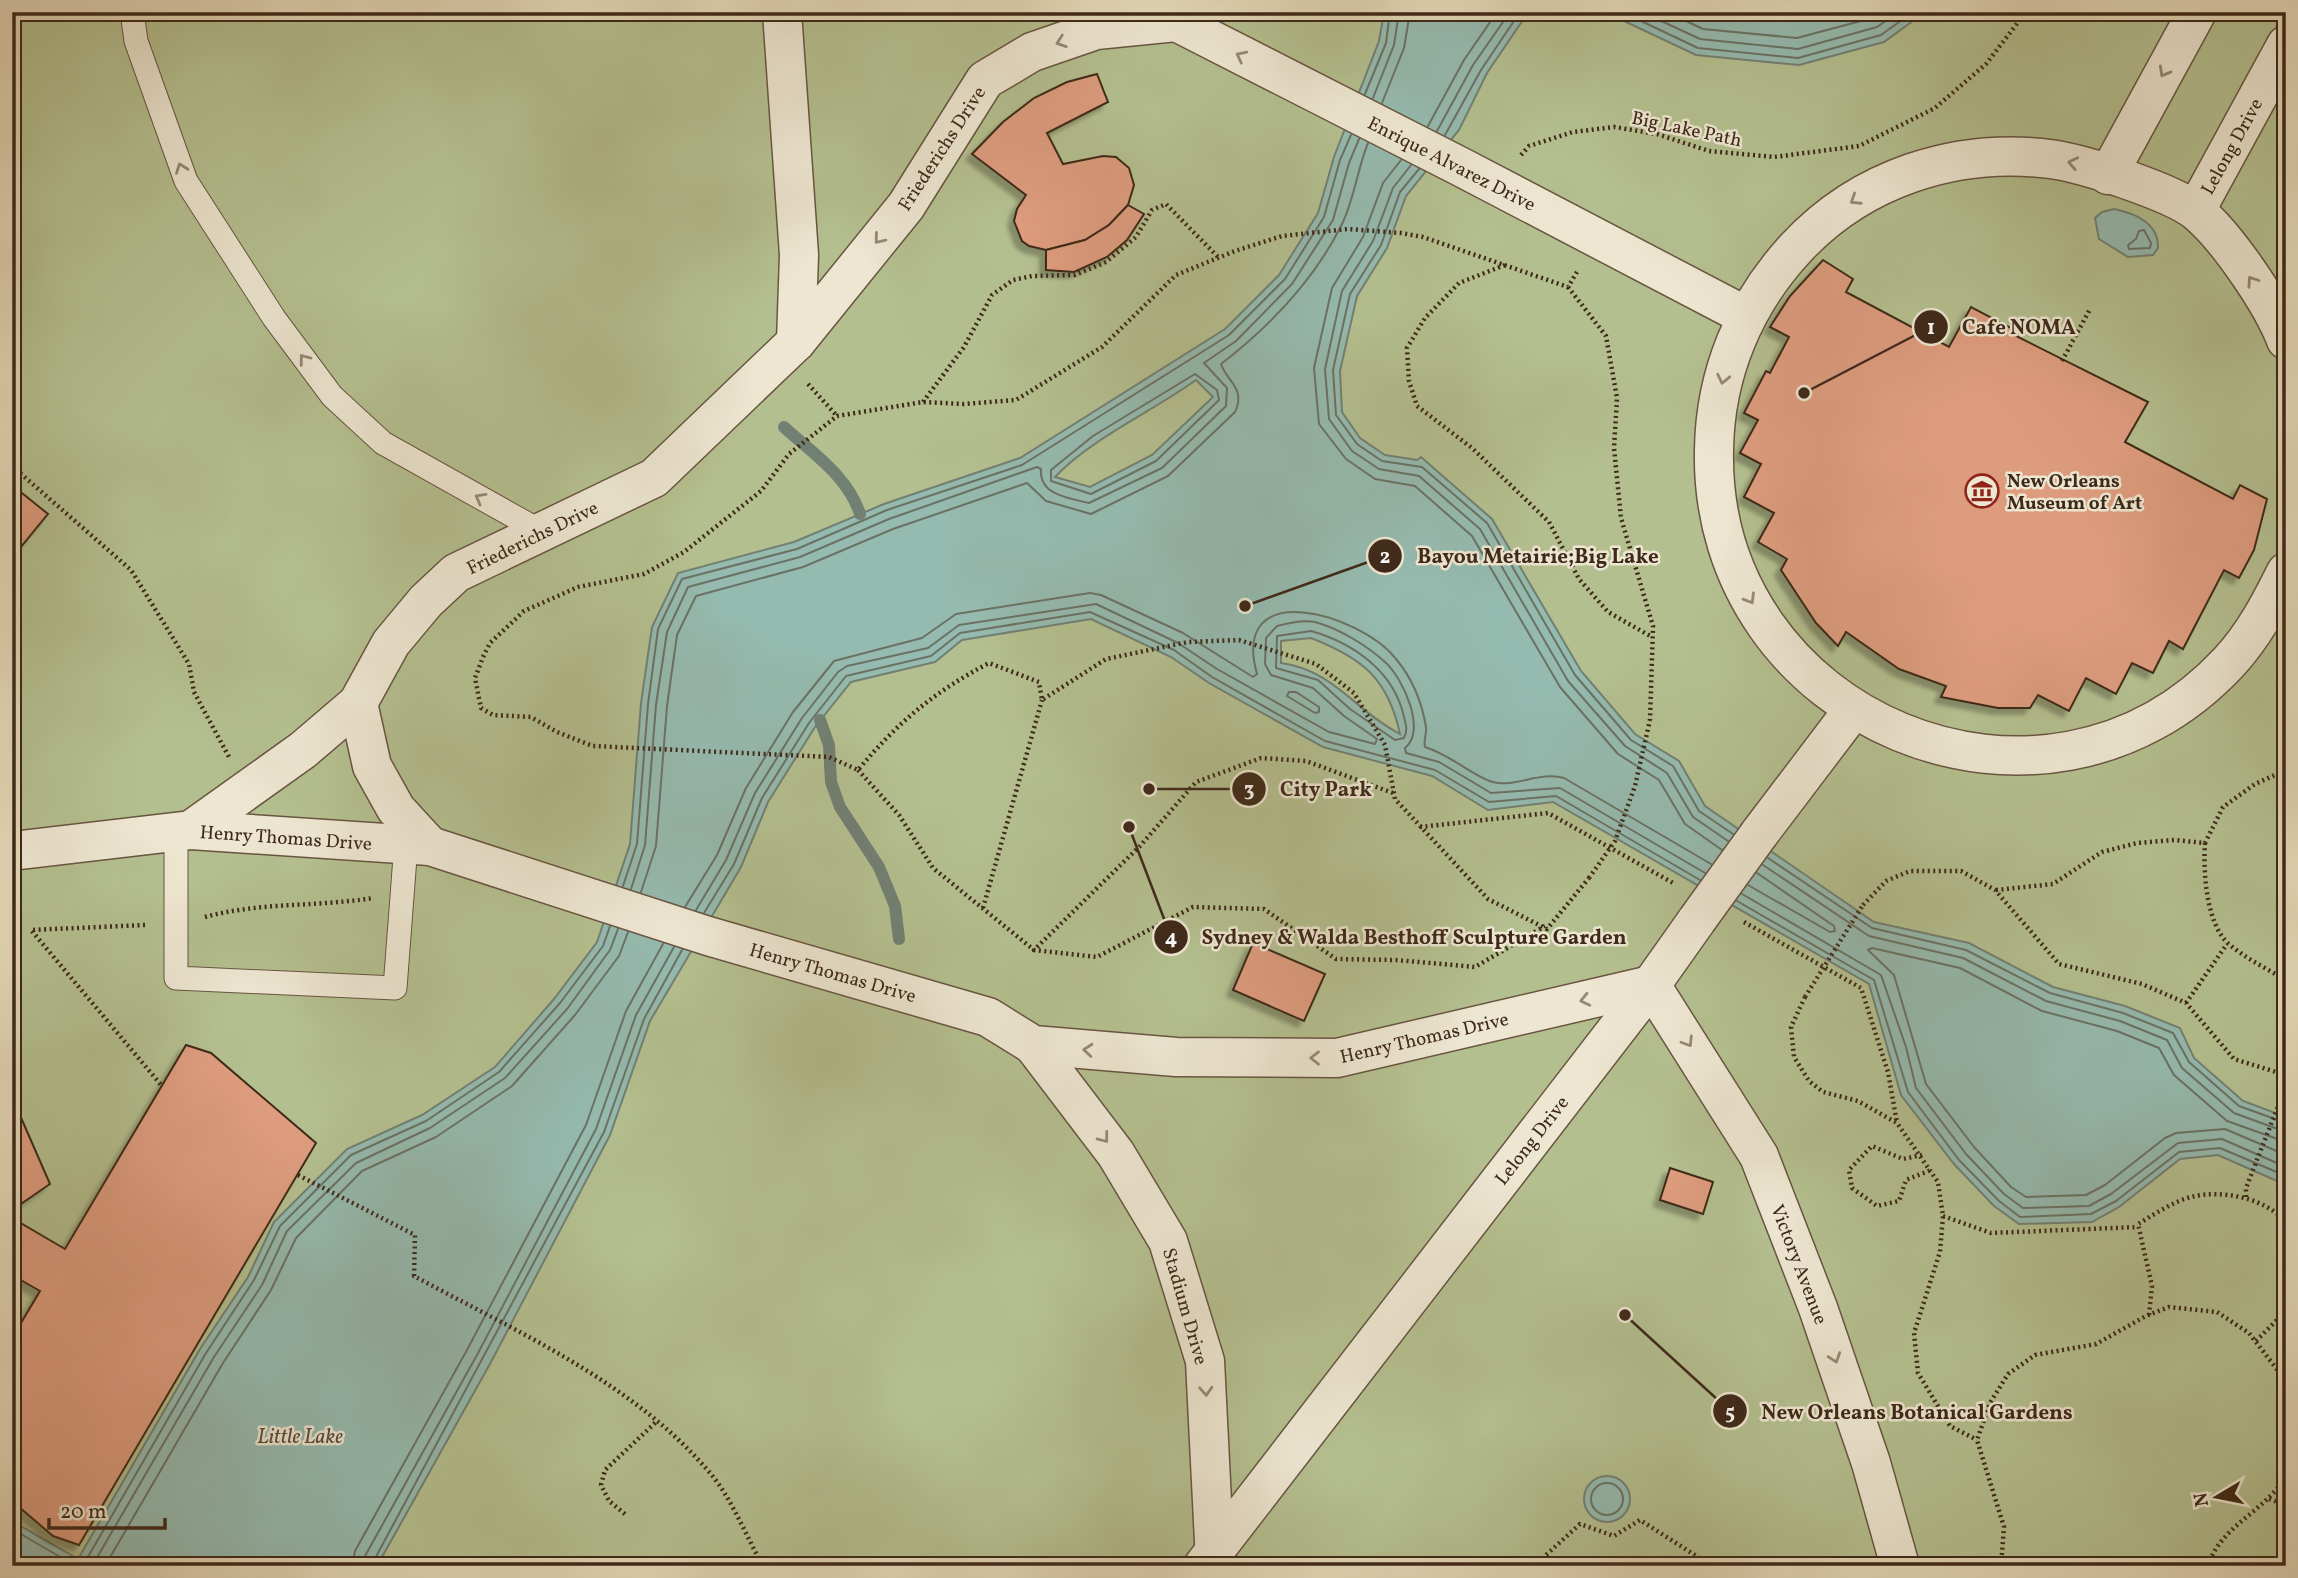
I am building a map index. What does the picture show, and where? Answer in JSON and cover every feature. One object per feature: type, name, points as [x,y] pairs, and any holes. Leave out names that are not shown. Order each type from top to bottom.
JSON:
[{"type":"street","points":[[782,12],[799,255],[796,342]]},
{"type":"street","points":[[2108,175],[2197,12]]},
{"type":"street","name":"Friederichs Drive","points":[[183,832],[250,790],[303,751],[358,703],[391,643],[426,601],[456,573],[654,478],[796,342],[906,206],[985,80],[1032,52],[1096,30],[1167,17]]},
{"type":"street","name":"Enrique Alvarez Drive","points":[[1167,17],[1463,167],[1746,316]]},
{"type":"street","name":"Lelong Drive","points":[[2196,211],[2286,45]]},
{"type":"street","points":[[2286,340],[2278,318],[2235,255],[2196,211],[2076,162],[2013,154],[1959,159],[1906,174],[1857,198],[1813,230],[1776,270],[1746,316],[1725,368],[1714,423],[1713,479],[1723,534],[1743,586],[1772,634],[1809,676],[1853,710],[1905,736],[1962,752],[2020,756],[2078,748],[2134,730],[2185,701],[2275,621],[2286,572]]},
{"type":"street","points":[[358,703],[372,766],[418,845]]},
{"type":"street","name":"Lelong Drive","points":[[1211,1560],[1651,985],[1759,834],[1853,710]]},
{"type":"street","name":"Henry Thomas Drive","points":[[12,851],[183,832],[418,845],[584,893],[708,936],[988,1017],[1033,1045],[1176,1057],[1337,1058],[1651,985]]},
{"type":"street","name":"Victory Avenue","points":[[1651,985],[1759,1156],[1818,1308],[1871,1463],[1900,1566]]},
{"type":"street","name":"Stadium Drive","points":[[1033,1045],[1116,1154],[1168,1241],[1205,1361],[1211,1560]]},
{"type":"lane","points":[[132,12],[136,41],[186,181],[274,318],[332,396],[383,443],[540,531]]},
{"type":"lane","points":[[183,832],[176,924],[176,978],[395,988],[402,893],[418,845]]},
{"type":"path","name":"Big Lake Path","points":[[1512,165],[1529,146],[1573,132],[1614,127],[1657,134],[1709,151],[1774,157],[1859,146],[1935,108],[1986,64],[2026,12]]},
{"type":"path","points":[[923,402],[964,347],[992,295],[1013,280],[1032,276],[1075,275],[1106,262],[1136,237],[1152,210],[1166,204],[1218,257]]},
{"type":"path","points":[[1348,229],[1423,237],[1505,265],[1568,287],[1606,336],[1617,398],[1614,448],[1621,518],[1653,626],[1650,720],[1634,786],[1615,842],[1553,921],[1475,967],[1396,960],[1336,959],[1264,909],[1193,907],[1097,957],[1034,950],[933,868],[899,815],[858,770],[818,757],[797,755],[593,746],[557,732],[531,717],[494,715],[481,708],[475,678],[490,643],[524,611],[578,587],[644,573],[684,552],[761,491],[789,454],[837,416],[923,402],[964,404],[1016,400],[1102,347],[1175,275],[1218,257],[1282,236],[1348,229]]},
{"type":"path","points":[[1505,265],[1459,283],[1425,318],[1407,348],[1409,381],[1417,406],[1472,448],[1549,522],[1579,579],[1608,611],[1652,638]]},
{"type":"path","points":[[1568,287],[1575,275]]},
{"type":"path","points":[[2062,360],[2090,309]]},
{"type":"path","points":[[808,384],[837,416]]},
{"type":"path","points":[[12,466],[131,569],[189,664],[194,692],[205,715],[250,790]]},
{"type":"path","points":[[1042,700],[1106,659],[1188,642],[1239,640],[1316,664],[1354,693],[1385,745],[1395,799],[1419,827],[1488,899],[1544,926]]},
{"type":"path","points":[[858,770],[887,736],[943,687],[989,663],[1039,682],[1042,700],[983,908]]},
{"type":"path","points":[[1034,950],[1140,846],[1196,782],[1261,758],[1306,761],[1394,793]]},
{"type":"path","points":[[2286,770],[2255,784],[2223,807],[2205,842],[2203,875],[2212,913],[2227,944],[2286,980]]},
{"type":"path","points":[[1419,827],[1473,821]]},
{"type":"path","points":[[1995,890],[2053,884],[2102,852],[2137,843],[2174,839],[2205,842]]},
{"type":"path","points":[[1977,1440],[1950,1426],[1917,1373],[1914,1333],[1940,1252],[1943,1216],[1938,1182],[1922,1154],[1897,1123],[1858,1101],[1823,1092],[1809,1081],[1794,1057],[1791,1027],[1805,997],[1863,905],[1886,881],[1910,871],[1961,871],[1995,890],[2059,964],[2142,984],[2186,1003],[2234,1059],[2286,1075]]},
{"type":"path","points":[[162,1086],[32,930],[176,924],[239,908],[327,905],[402,893]]},
{"type":"path","points":[[2186,1003],[2227,944]]},
{"type":"path","points":[[1882,1053],[1897,1123]]},
{"type":"path","points":[[2246,1198],[2249,1182],[2286,1086]]},
{"type":"path","points":[[1922,1154],[1903,1159],[1872,1146],[1849,1170],[1852,1188],[1877,1206],[1899,1201],[1906,1180],[1931,1170]]},
{"type":"path","points":[[298,1175],[415,1235],[414,1276],[607,1383],[656,1422],[711,1474],[764,1566]]},
{"type":"path","points":[[2149,1315],[2152,1286],[2138,1224],[2170,1205],[2193,1196],[2246,1198],[2280,1215],[2286,1223]]},
{"type":"path","points":[[1943,1216],[1991,1233],[2138,1227]]},
{"type":"path","points":[[2001,1566],[2004,1527],[1977,1440],[1990,1403],[2008,1374],[2035,1355],[2096,1344],[2169,1307],[2217,1312],[2249,1333],[2286,1381]]},
{"type":"path","points":[[2256,1341],[2286,1311]]},
{"type":"path","points":[[625,1514],[609,1501],[601,1485],[605,1470],[656,1422]]},
{"type":"path","points":[[2208,1566],[2213,1548],[2277,1491],[2286,1476]]},
{"type":"path","points":[[2268,1498],[2286,1505]]},
{"type":"path","points":[[1534,1566],[1580,1524],[1614,1536],[1640,1520],[1712,1566]]},
{"type":"green space","points":[[12,12],[2286,12],[2286,1566],[12,1566]]},
{"type":"water","name":"Little Lake","points":[[1384,12],[1538,12],[1525,17],[1487,73],[1459,130],[1406,196],[1387,248],[1357,296],[1340,371],[1342,412],[1360,438],[1385,455],[1417,460],[1421,457],[1492,519],[1581,671],[1635,734],[1679,761],[1705,806],[1874,922],[1969,943],[2053,987],[2125,1006],[2180,1028],[2194,1058],[2243,1101],[2286,1117],[2286,1185],[2218,1155],[2180,1159],[2119,1207],[2092,1222],[2019,1224],[1994,1206],[1954,1164],[1901,1095],[1869,984],[1553,802],[1488,810],[1432,776],[1323,747],[1209,683],[1171,657],[1091,619],[962,640],[935,662],[851,682],[815,727],[768,802],[741,867],[650,1021],[610,1135],[491,1362],[377,1566],[12,1566],[12,1521],[78,1559],[200,1349],[248,1277],[274,1222],[347,1149],[422,1115],[495,1067],[554,999],[597,942],[630,844],[641,703],[652,627],[678,573],[794,542],[884,504],[1020,458],[1225,329],[1279,275],[1318,213],[1334,157],[1379,41]],"holes":[[[1196,380],[1213,397],[1152,455],[1090,487],[1055,477],[1103,438]],[[1311,638],[1345,654],[1370,672],[1388,698],[1400,734],[1384,725],[1330,682],[1299,667],[1281,663],[1281,641]]]},
{"type":"water","points":[[1605,12],[1925,12],[1884,42],[1799,65],[1696,55]]},
{"type":"water","points":[[2114,209],[2129,213],[2150,226],[2157,239],[2158,248],[2153,255],[2128,257],[2099,239],[2095,218],[2102,212]]},
{"type":"water","points":[[1607,1476],[1623,1483],[1630,1499],[1623,1515],[1607,1522],[1591,1515],[1584,1499],[1591,1483]]},
{"type":"building","points":[[1097,74],[1108,102],[1047,133],[1063,164],[1103,156],[1116,157],[1129,168],[1134,185],[1128,205],[1109,225],[1085,240],[1046,250],[1029,246],[1022,241],[1014,221],[1017,209],[1026,195],[972,154],[1003,122],[1034,98],[1067,82]]},
{"type":"building","points":[[1128,205],[1144,214],[1127,240],[1107,257],[1074,272],[1046,270],[1046,250],[1085,240],[1109,225]]},
{"type":"building","name":"New Orleans Museum of Art","points":[[1823,260],[1853,279],[1846,292],[1949,347],[1971,307],[2015,330],[2012,334],[2148,402],[2125,442],[2233,499],[2240,485],[2267,499],[2254,550],[2239,578],[2224,570],[2183,649],[2169,641],[2153,673],[2132,663],[2116,694],[2086,678],[2069,711],[2038,695],[2030,708],[1998,708],[1941,697],[1946,686],[1899,669],[1846,632],[1838,646],[1816,623],[1781,570],[1787,559],[1758,542],[1774,513],[1744,497],[1761,464],[1740,453],[1758,420],[1744,413],[1766,371],[1770,373],[1789,337],[1770,327],[1790,296]]},
{"type":"building","points":[[12,485],[48,514],[12,558]]},
{"type":"building","points":[[1253,943],[1325,974],[1304,1021],[1233,990]]},
{"type":"building","points":[[186,1045],[211,1053],[316,1143],[79,1545],[53,1536],[12,1501],[12,1338],[40,1291],[12,1275],[12,1218],[65,1249]]},
{"type":"building","points":[[12,1097],[50,1184],[12,1210]]},
{"type":"building","points":[[1670,1168],[1713,1182],[1703,1214],[1660,1200]]},
{"type":"waterway","points":[[784,427],[838,477],[847,488],[860,514]]},
{"type":"waterway","points":[[820,720],[829,745],[831,782],[840,807],[879,867],[895,906],[899,939]]},
{"type":"place","name":"Cafe NOMA","points":[[1804,393]]},
{"type":"place","name":"New Orleans Museum of Art","points":[[1982,491]]},
{"type":"place","name":"Bayou Metairie;Big Lake","points":[[1245,606]]},
{"type":"place","name":"City Park","points":[[1149,789]]},
{"type":"place","name":"Sydney & Walda Besthoff Sculpture Garden","points":[[1129,827]]},
{"type":"place","name":"New Orleans Botanical Gardens","points":[[1625,1315]]}]
